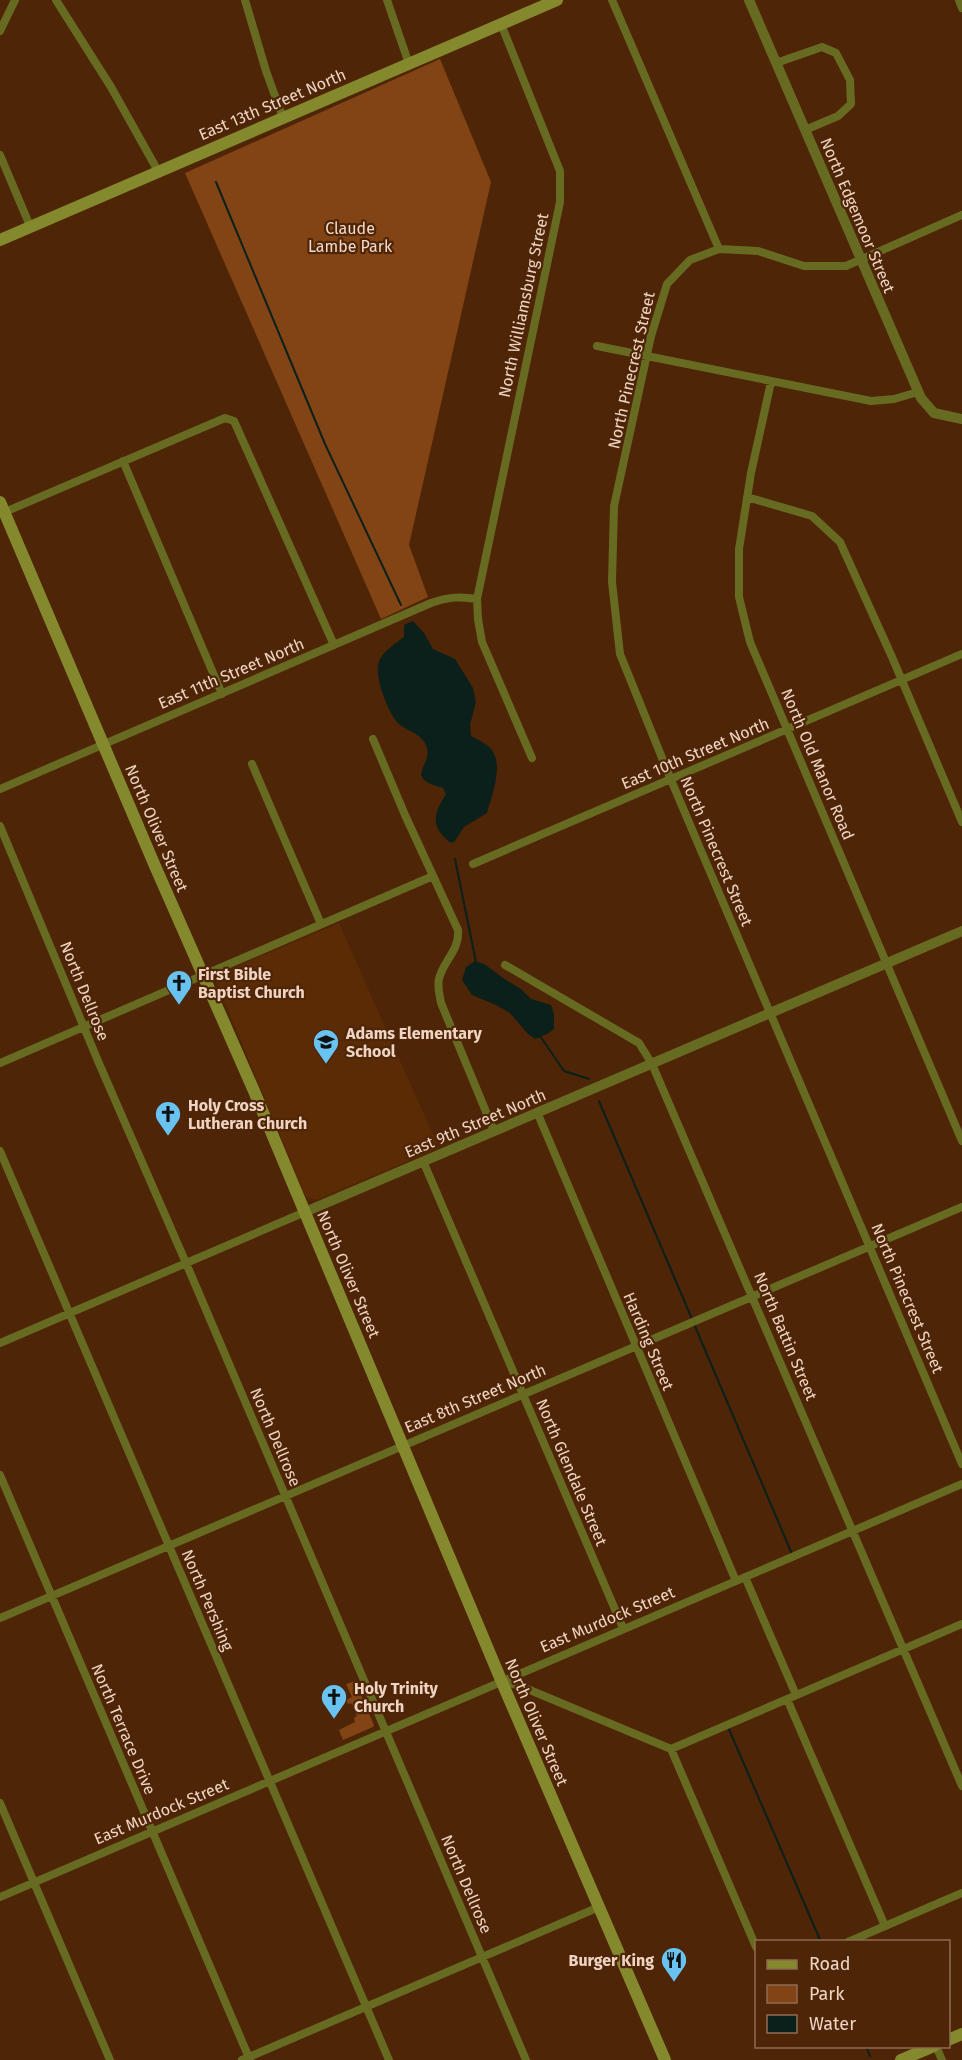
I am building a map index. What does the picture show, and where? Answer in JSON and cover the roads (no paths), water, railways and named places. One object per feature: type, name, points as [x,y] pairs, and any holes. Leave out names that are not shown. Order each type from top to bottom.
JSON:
[{"type":"main road","name":"East 13th Street North","points":[[0,240],[501,24],[538,4],[557,0]]},
{"type":"main road","name":"North Oliver Street","points":[[2,509],[305,1212],[501,1680],[665,2060]]},
{"type":"main road","points":[[901,2060],[930,2048]]},
{"type":"street","points":[[0,31],[15,0]]},
{"type":"street","points":[[56,0],[111,87],[158,171]]},
{"type":"street","points":[[245,0],[283,118]]},
{"type":"street","points":[[387,0],[409,64]]},
{"type":"street","points":[[612,0],[719,249],[758,251],[804,266],[846,266],[962,215]]},
{"type":"street","name":"North Edgemoor Street","points":[[749,0],[918,392],[934,413],[962,419]]},
{"type":"street","points":[[959,0],[962,8]]},
{"type":"street","name":"North Williamsburg Street","points":[[501,24],[560,171],[560,202],[477,599],[477,619],[482,642],[532,758]]},
{"type":"street","points":[[777,63],[822,47],[836,53],[850,80],[851,104],[838,116],[805,130]]},
{"type":"street","points":[[0,155],[30,226]]},
{"type":"street","name":"North Pinecrest Street","points":[[719,249],[690,260],[667,284],[647,357],[614,506],[612,582],[620,654],[671,780],[962,1464]]},
{"type":"street","points":[[597,346],[871,401],[894,399],[918,392]]},
{"type":"street","name":"North Old Manor Road","points":[[771,382],[747,497],[739,549],[739,597],[750,642],[962,1141]]},
{"type":"street","points":[[2,509],[225,418],[231,418],[334,645]]},
{"type":"street","points":[[123,461],[222,694]]},
{"type":"street","points":[[747,497],[812,516],[840,542],[962,822]]},
{"type":"street","name":"East 11th Street North","points":[[0,789],[445,597],[458,596],[477,599]]},
{"type":"street","name":"East 10th Street North","points":[[473,864],[962,654]]},
{"type":"street","points":[[373,738],[458,930],[459,939],[443,966],[438,982],[441,1004],[494,1131]]},
{"type":"street","points":[[252,764],[321,924]]},
{"type":"street","name":"North Dellrose","points":[[0,826],[526,2060]]},
{"type":"street","points":[[0,1063],[433,876]]},
{"type":"street","name":"East 9th Street North","points":[[0,1343],[962,931]]},
{"type":"street","name":"North Battin Street","points":[[504,964],[639,1042],[652,1064],[962,1786]]},
{"type":"street","name":"Harding Street","points":[[537,1112],[736,1581]]},
{"type":"street","name":"North Pershing","points":[[0,1151],[389,2060]]},
{"type":"street","name":"North Glendale Street","points":[[423,1161],[623,1628]]},
{"type":"street","name":"East 8th Street North","points":[[0,1618],[962,1207]]},
{"type":"street","name":"North Terrace Drive","points":[[0,1475],[247,2059]]},
{"type":"street","name":"East Murdock Street","points":[[0,1897],[962,1484]]},
{"type":"street","points":[[745,1577],[885,1926]]},
{"type":"street","points":[[671,1749],[962,1624]]},
{"type":"street","points":[[501,1680],[671,1749],[755,1945]]},
{"type":"street","points":[[0,1803],[110,2060]]},
{"type":"street","points":[[850,1940],[962,1893]]},
{"type":"street","points":[[247,2059],[599,1907]]},
{"type":"water","points":[[413,621],[424,633],[433,649],[455,659],[473,688],[476,702],[470,725],[471,736],[488,746],[496,760],[496,778],[487,813],[464,827],[455,841],[451,843],[440,831],[436,820],[438,808],[446,794],[443,788],[427,782],[421,775],[427,755],[425,743],[395,719],[386,702],[378,673],[380,659],[404,637],[404,625]]},
{"type":"water","points":[[475,961],[484,964],[521,989],[531,999],[551,1005],[554,1014],[554,1029],[535,1039],[510,1013],[472,995],[462,980],[466,967]]},
{"type":"waterway","points":[[216,182],[325,444],[401,605]]},
{"type":"waterway","points":[[455,859],[476,962]]},
{"type":"waterway","points":[[540,1036],[564,1071],[589,1079]]},
{"type":"waterway","points":[[599,1101],[692,1319]]},
{"type":"waterway","points":[[694,1324],[792,1554]]},
{"type":"waterway","points":[[728,1727],[820,1940]]},
{"type":"waterway","points":[[867,2048],[870,2056]]},
{"type":"place","name":"First Bible Baptist Church","points":[[179,1006]]},
{"type":"place","name":"Adams Elementary School","points":[[326,1065]]},
{"type":"place","name":"Holy Cross Lutheran Church","points":[[168,1137]]},
{"type":"place","name":"Holy Trinity Church","points":[[334,1720]]},
{"type":"place","name":"Burger King","points":[[674,1983]]},
{"type":"park label","name":"Claude Lambe Park","points":[[350,237]]}]
